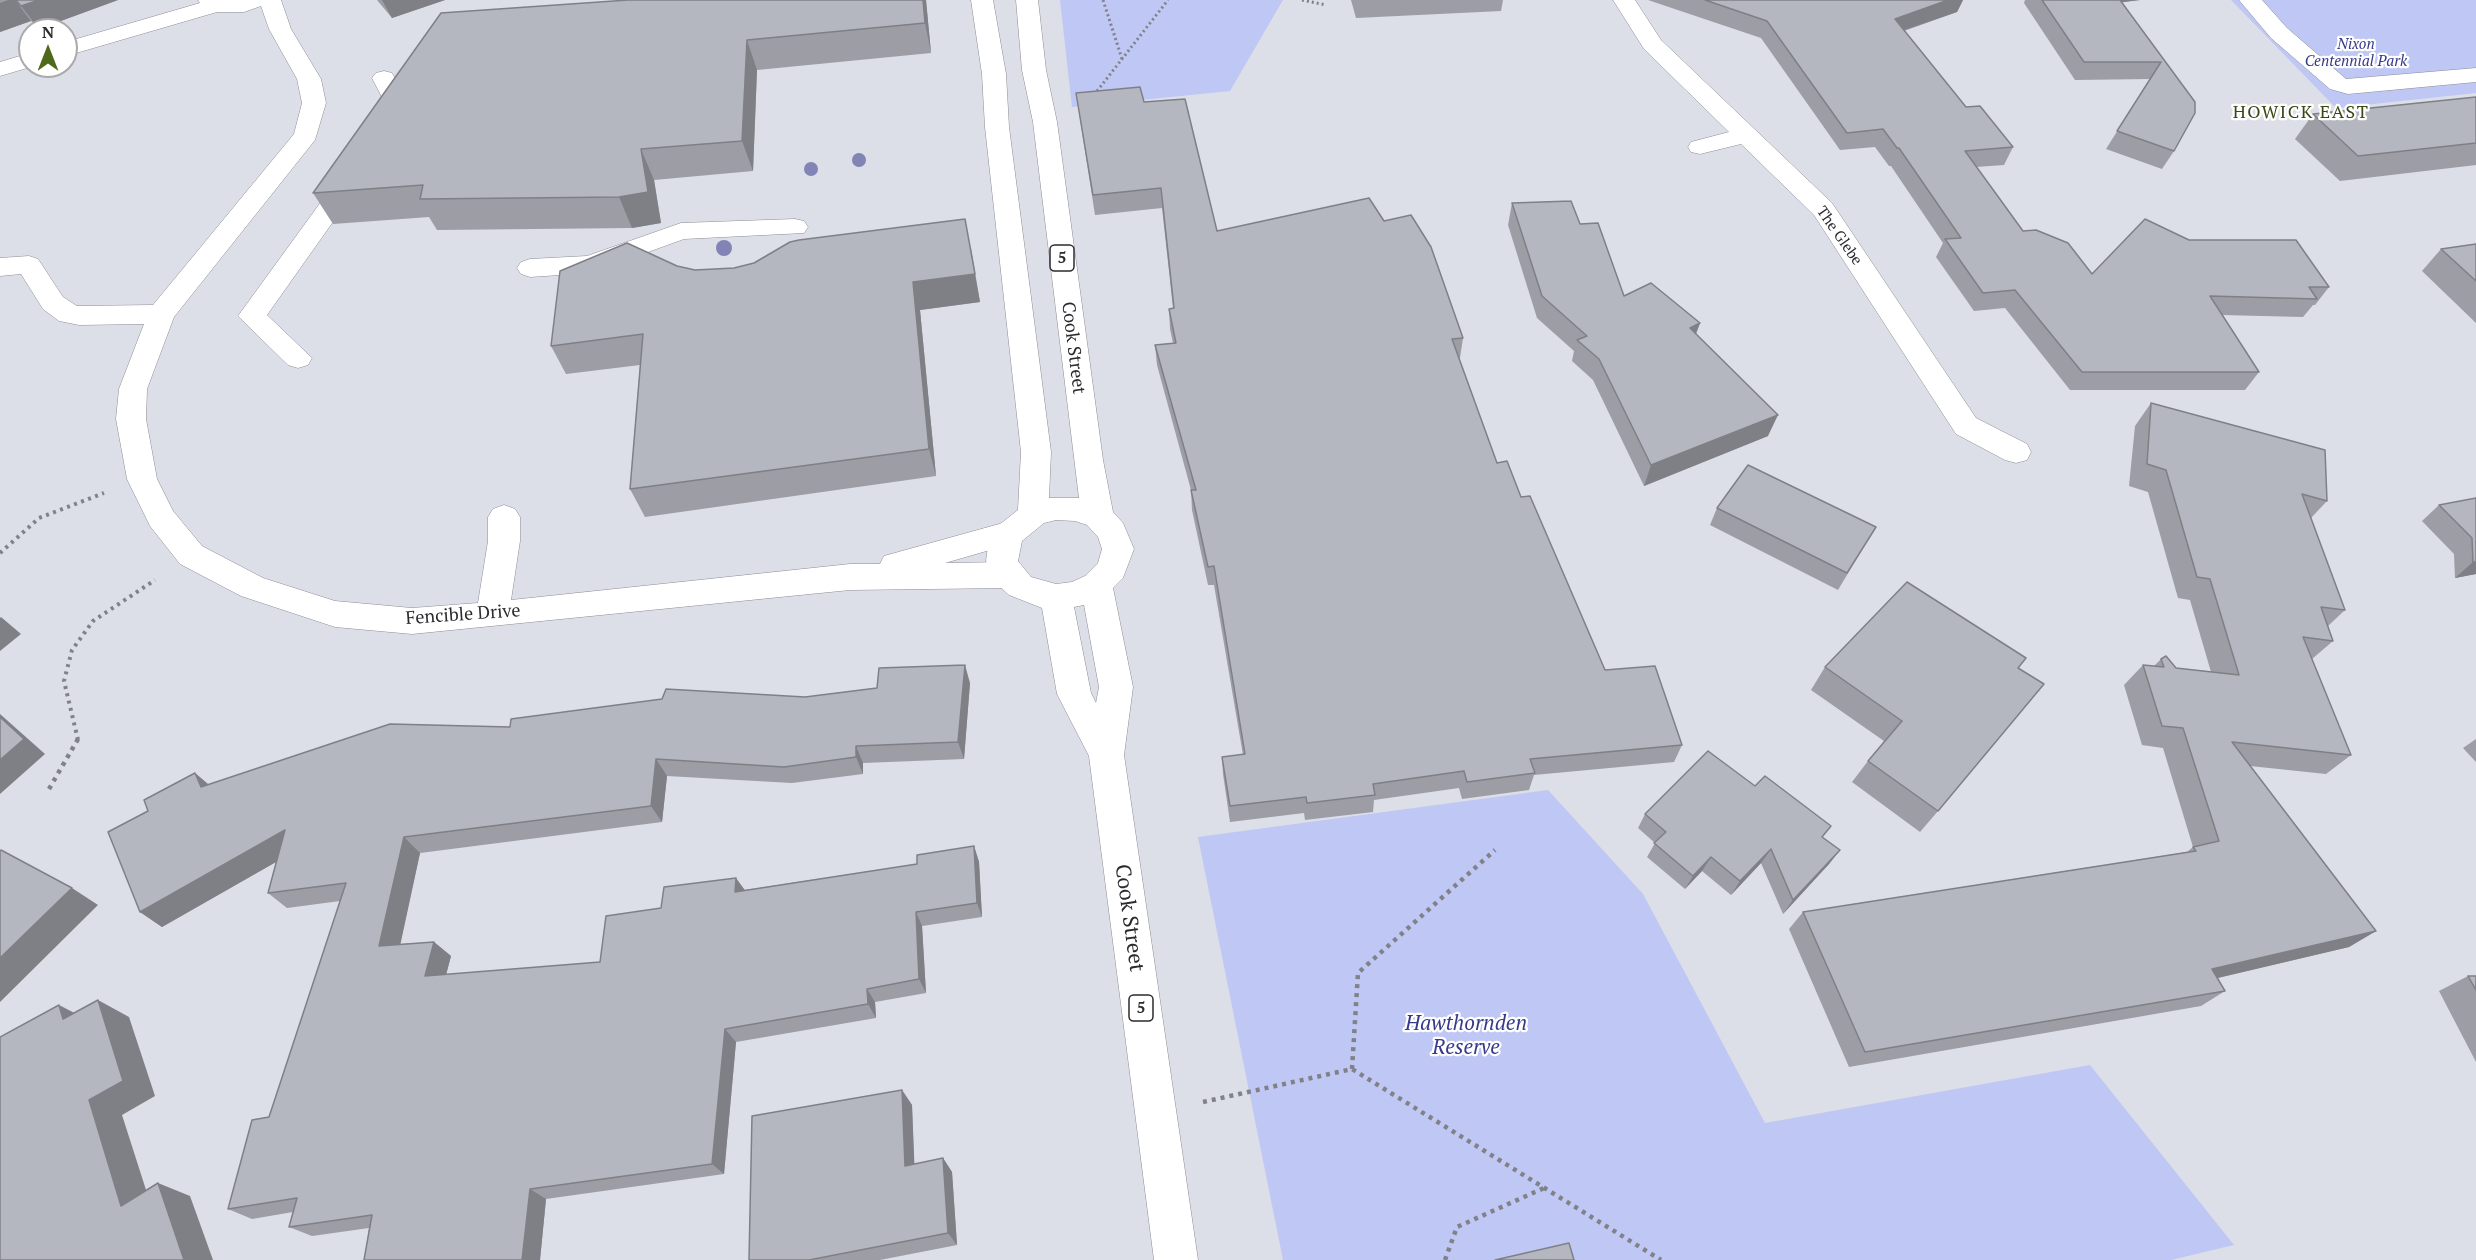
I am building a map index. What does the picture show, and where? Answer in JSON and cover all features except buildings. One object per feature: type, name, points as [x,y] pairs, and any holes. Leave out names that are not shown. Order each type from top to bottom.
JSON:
[{"type":"street","points":[[137,26],[190,0]]},
{"type":"street","name":"Fencible Drive","points":[[270,0],[280,29],[309,79],[314,103],[306,135],[161,314],[133,389],[131,419],[142,479],[161,519],[191,555],[252,587],[335,614],[412,621],[492,615],[850,577],[1008,575]]},
{"type":"street","points":[[982,0],[994,74],[997,127],[1036,452],[1022,524]]},
{"type":"street","name":"Cook Street","points":[[1027,0],[1034,70],[1045,122],[1088,460],[1098,517]]},
{"type":"street","name":"The Glebe","points":[[1624,0],[1653,44],[1823,209],[1966,426],[2016,452]]},
{"type":"street","points":[[2250,0],[2279,33],[2338,84],[2348,87],[2476,75]]},
{"type":"street","points":[[78,45],[213,3],[250,3],[250,17],[280,29]]},
{"type":"street","points":[[0,69],[18,64]]},
{"type":"street","points":[[298,358],[252,316],[370,148],[397,103],[384,78]]},
{"type":"street","points":[[1700,147],[1746,135]]},
{"type":"street","points":[[530,268],[590,264],[681,231],[795,227]]},
{"type":"street","points":[[0,267],[29,265],[53,303],[69,314],[79,316],[161,314]]},
{"type":"street","points":[[1096,585],[1077,594],[1056,597],[1037,594],[1020,586],[1008,575],[1002,561],[1004,546],[1022,524],[1056,508],[1078,509],[1098,517]]},
{"type":"street","points":[[492,615],[504,541],[504,517]]},
{"type":"street","name":"5","points":[[1096,585],[1112,568],[1118,549],[1112,531],[1098,517]]},
{"type":"street","name":"Fencible Drive","points":[[850,577],[1022,524]]},
{"type":"street","name":"Cook Street","points":[[1096,585],[1116,687],[1106,755],[1176,1260]]},
{"type":"street","name":"Cook Street","points":[[1056,597],[1074,694],[1106,755]]},
{"type":"path","points":[[1103,0],[1122,60]]},
{"type":"path","points":[[1094,96],[1168,0]]},
{"type":"path","points":[[1302,0],[1326,5]]},
{"type":"path","points":[[0,553],[39,518],[142,479]]},
{"type":"path","points":[[49,789],[80,738],[64,681],[72,650],[93,621],[191,555]]},
{"type":"path","points":[[1352,1069],[1358,973],[1496,850]]},
{"type":"path","points":[[1155,1113],[1352,1069],[1661,1260]]},
{"type":"path","points":[[1445,1260],[1457,1227],[1544,1188]]},
{"type":"green space","points":[[1060,0],[1283,0],[1230,91],[1072,107]]},
{"type":"green space","name":"Nixon Centennial Park","points":[[2231,0],[2476,0],[2476,93],[2336,108]]},
{"type":"green space","name":"Hawthornden Reserve","points":[[1548,790],[1643,894],[1765,1123],[2090,1065],[2234,1245],[2171,1260],[1283,1260],[1198,837]]},
{"type":"district","name":"HOWICK EAST","points":[[2301,113]]}]
